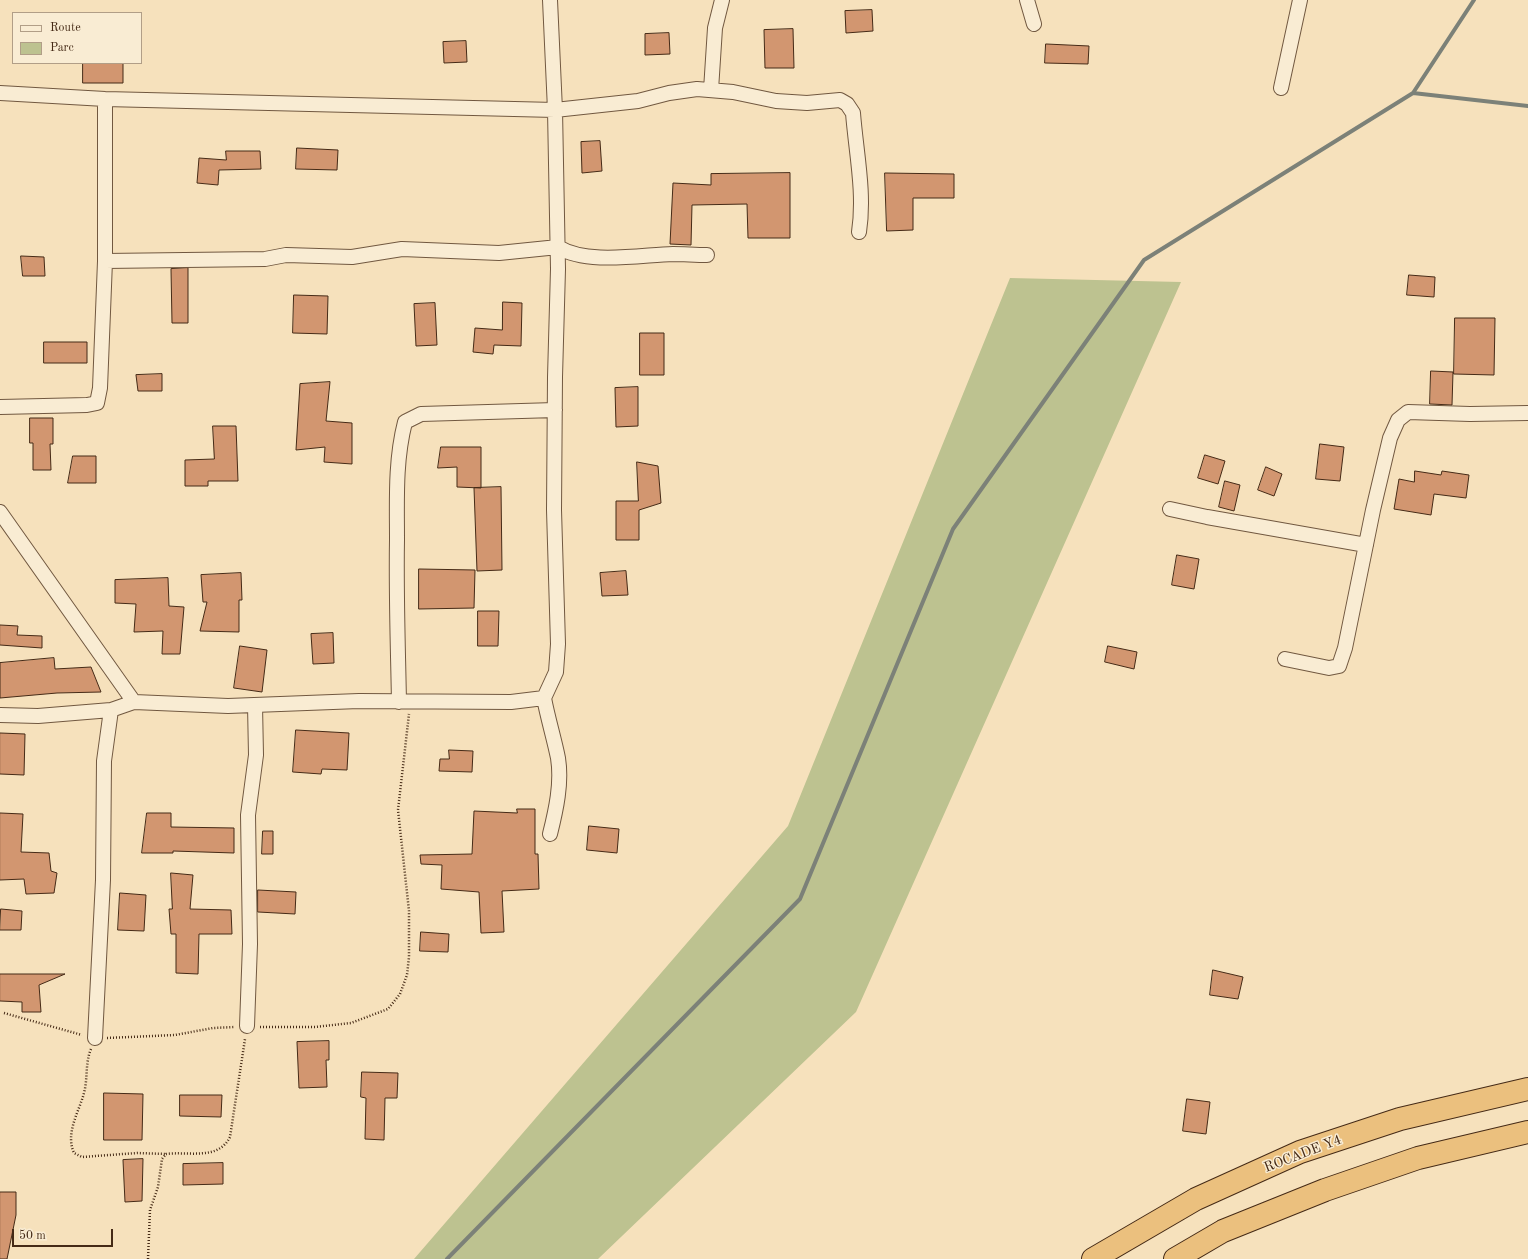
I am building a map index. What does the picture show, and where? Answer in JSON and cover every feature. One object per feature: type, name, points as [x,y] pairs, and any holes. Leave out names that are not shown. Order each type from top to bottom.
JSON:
[{"type":"highway","name":"ROCADE Y4","points":[[1093,1259],[1196,1199],[1300,1152],[1400,1119],[1528,1089]]},
{"type":"highway","points":[[1175,1259],[1223,1231],[1325,1190],[1418,1158],[1528,1132]]},
{"type":"street","points":[[550,0],[556,110],[558,247],[554,510],[558,644],[556,672],[544,698],[558,760],[559,785],[550,834]]},
{"type":"street","points":[[1026,0],[1034,24]]},
{"type":"street","points":[[1281,88],[1300,0]]},
{"type":"street","points":[[711,90],[715,28],[719,2]]},
{"type":"street","points":[[0,93],[105,99],[556,110],[638,101],[669,93],[690,90],[733,92],[776,102],[840,100],[847,104],[853,114],[860,187],[861,219],[859,232]]},
{"type":"street","points":[[0,407],[87,406],[97,403],[100,388],[105,260],[105,99]]},
{"type":"street","points":[[105,260],[265,259],[286,255],[352,257],[402,249],[499,253],[558,247],[565,251],[583,255],[601,256],[707,255]]},
{"type":"street","points":[[405,702],[396,607],[397,477],[400,443],[405,422],[421,414],[555,410]]},
{"type":"street","points":[[1285,659],[1329,668],[1339,666],[1345,648],[1390,438],[1398,420],[1408,412],[1470,414],[1528,413]]},
{"type":"street","points":[[1170,509],[1207,518],[1366,545]]},
{"type":"street","points":[[0,512],[134,702]]},
{"type":"street","points":[[0,715],[38,716],[111,710],[134,702],[228,706],[359,701],[511,702],[544,698]]},
{"type":"street","points":[[247,1026],[250,944],[248,814],[256,755],[255,705]]},
{"type":"street","points":[[95,1038],[103,880],[104,761],[111,710]]},
{"type":"path","points":[[4,1013],[95,1038],[175,1035],[213,1028],[247,1026],[314,1027],[351,1023],[388,1010],[400,994],[407,975],[409,957],[409,911],[398,810],[405,702]]},
{"type":"path","points":[[95,1038],[88,1056],[84,1092],[74,1120],[70,1144],[74,1153],[82,1157],[137,1153],[198,1153],[220,1150],[226,1145],[230,1137],[247,1026]]},
{"type":"path","points":[[148,1259],[150,1210],[158,1187],[162,1159],[166,1154]]},
{"type":"green space","points":[[1010,278],[1181,282],[856,1012],[598,1259],[414,1259],[788,826]]},
{"type":"building","points":[[872,10],[873,31],[846,33],[845,11]]},
{"type":"building","points":[[793,29],[794,68],[765,68],[764,30]]},
{"type":"building","points":[[669,33],[670,54],[645,55],[645,34]]},
{"type":"building","points":[[466,41],[467,62],[444,63],[443,42]]},
{"type":"building","points":[[1046,44],[1089,46],[1088,64],[1045,63]]},
{"type":"building","points":[[83,64],[123,64],[123,83],[83,83]]},
{"type":"building","points":[[600,141],[602,171],[582,173],[581,142]]},
{"type":"building","points":[[297,148],[338,150],[337,170],[296,169]]},
{"type":"building","points":[[226,151],[260,151],[261,169],[219,170],[218,185],[197,183],[199,158],[226,160]]},
{"type":"building","points":[[790,173],[790,238],[748,238],[747,204],[692,205],[691,245],[670,244],[673,183],[711,185],[711,174]]},
{"type":"building","points":[[885,173],[954,174],[954,198],[913,198],[913,230],[887,231]]},
{"type":"building","points":[[21,256],[44,257],[45,276],[23,276]]},
{"type":"building","points":[[188,268],[188,323],[172,323],[171,269]]},
{"type":"building","points":[[1409,275],[1435,277],[1434,297],[1407,295]]},
{"type":"building","points":[[294,295],[328,296],[327,334],[293,333]]},
{"type":"building","points":[[503,302],[522,303],[521,346],[494,345],[493,354],[473,352],[475,328],[502,330]]},
{"type":"building","points":[[435,303],[437,345],[416,346],[414,304]]},
{"type":"building","points":[[1455,318],[1495,318],[1494,375],[1454,374]]},
{"type":"building","points":[[640,333],[664,333],[664,375],[640,375]]},
{"type":"building","points":[[44,342],[87,342],[87,363],[44,363]]},
{"type":"building","points":[[1431,371],[1453,372],[1452,405],[1430,404]]},
{"type":"building","points":[[162,374],[162,391],[138,391],[136,375]]},
{"type":"building","points":[[330,382],[326,421],[352,423],[352,464],[324,462],[325,447],[296,450],[300,384]]},
{"type":"building","points":[[638,387],[638,426],[616,427],[615,388]]},
{"type":"building","points":[[30,418],[53,418],[53,444],[50,444],[51,470],[33,470],[33,443],[30,443]]},
{"type":"building","points":[[213,426],[236,426],[238,481],[208,481],[208,486],[185,486],[185,460],[214,459]]},
{"type":"building","points":[[1320,444],[1344,447],[1340,481],[1316,479]]},
{"type":"building","points":[[441,447],[481,447],[481,488],[457,487],[457,467],[438,468]]},
{"type":"building","points":[[1205,455],[1225,461],[1218,484],[1198,478]]},
{"type":"building","points":[[73,456],[96,456],[96,483],[68,483]]},
{"type":"building","points":[[637,462],[658,466],[661,503],[639,510],[639,540],[616,540],[616,501],[638,501]]},
{"type":"building","points":[[1266,467],[1282,474],[1274,496],[1258,490]]},
{"type":"building","points":[[1415,471],[1441,475],[1442,471],[1469,475],[1466,498],[1434,494],[1431,515],[1394,509],[1399,479],[1414,482]]},
{"type":"building","points":[[1225,481],[1240,485],[1234,511],[1219,507]]},
{"type":"building","points":[[501,487],[502,570],[477,571],[474,488]]},
{"type":"building","points":[[1177,555],[1199,559],[1194,589],[1172,585]]},
{"type":"building","points":[[419,569],[475,570],[474,608],[419,609]]},
{"type":"building","points":[[626,571],[628,595],[602,596],[600,573]]},
{"type":"building","points":[[241,573],[242,600],[239,600],[239,632],[200,631],[207,602],[203,602],[201,575]]},
{"type":"building","points":[[168,578],[169,606],[184,607],[180,654],[162,654],[163,631],[134,632],[136,604],[115,603],[115,580]]},
{"type":"building","points":[[478,611],[499,611],[498,646],[478,646]]},
{"type":"building","points":[[0,625],[18,626],[17,635],[42,636],[42,648],[0,645]]},
{"type":"building","points":[[333,633],[334,663],[313,664],[311,634]]},
{"type":"building","points":[[240,646],[267,650],[262,692],[234,688]]},
{"type":"building","points":[[1108,646],[1137,652],[1134,669],[1105,662]]},
{"type":"building","points":[[54,658],[55,669],[91,667],[101,692],[57,693],[0,698],[0,663]]},
{"type":"building","points":[[296,730],[349,733],[347,770],[322,769],[321,774],[293,772]]},
{"type":"building","points":[[0,733],[25,734],[24,775],[0,774]]},
{"type":"building","points":[[449,750],[473,751],[472,772],[439,771],[440,759],[449,759]]},
{"type":"building","points":[[517,809],[535,809],[535,854],[538,854],[539,889],[502,891],[504,932],[481,933],[479,892],[441,889],[442,865],[421,864],[420,855],[472,854],[474,811],[517,813]]},
{"type":"building","points":[[0,813],[23,814],[21,852],[49,853],[51,871],[57,873],[54,893],[26,894],[24,879],[0,880]]},
{"type":"building","points":[[147,813],[171,813],[171,827],[234,828],[234,853],[173,851],[173,853],[142,853]]},
{"type":"building","points":[[589,826],[619,829],[617,853],[587,850]]},
{"type":"building","points":[[263,831],[273,831],[273,854],[262,854]]},
{"type":"building","points":[[171,873],[193,875],[190,909],[231,910],[232,934],[199,934],[198,974],[176,973],[176,934],[171,934],[169,909],[172,909]]},
{"type":"building","points":[[258,890],[296,892],[295,914],[258,912]]},
{"type":"building","points":[[120,893],[146,895],[144,931],[118,930]]},
{"type":"building","points":[[1,909],[22,911],[21,930],[0,930]]},
{"type":"building","points":[[421,932],[449,934],[448,952],[420,951]]},
{"type":"building","points":[[1213,970],[1243,977],[1238,999],[1210,995]]},
{"type":"building","points":[[0,974],[65,974],[39,985],[41,1012],[22,1012],[22,1002],[0,1001]]},
{"type":"building","points":[[329,1041],[329,1060],[326,1060],[327,1087],[299,1088],[297,1042]]},
{"type":"building","points":[[362,1072],[398,1073],[397,1098],[385,1098],[384,1140],[365,1139],[366,1098],[361,1097]]},
{"type":"building","points":[[104,1093],[143,1094],[142,1140],[104,1140]]},
{"type":"building","points":[[180,1095],[222,1095],[221,1117],[180,1116]]},
{"type":"building","points":[[1187,1099],[1210,1102],[1206,1134],[1183,1131]]},
{"type":"building","points":[[143,1159],[142,1201],[125,1202],[123,1160]]},
{"type":"building","points":[[223,1163],[223,1184],[183,1185],[183,1164]]},
{"type":"building","points":[[0,1192],[16,1192],[16,1215],[7,1259],[0,1259]]},
{"type":"waterway","points":[[447,1259],[800,899],[953,529],[1144,260],[1413,93],[1474,0]]},
{"type":"waterway","points":[[1413,93],[1528,106]]}]
